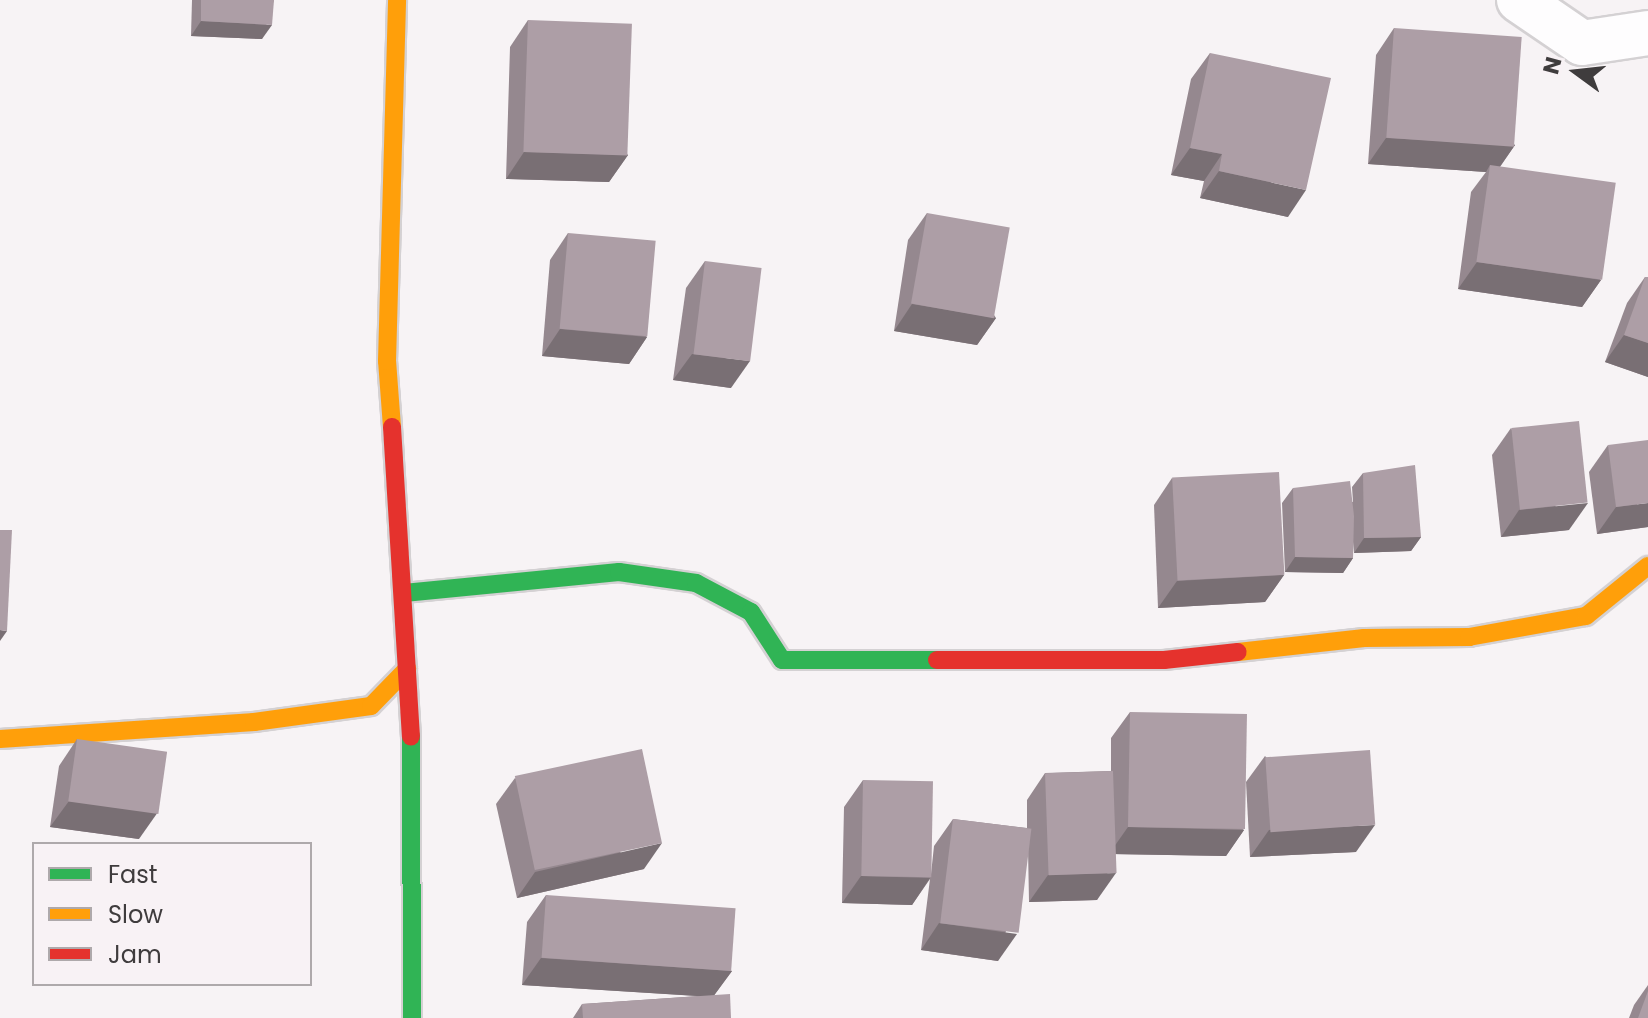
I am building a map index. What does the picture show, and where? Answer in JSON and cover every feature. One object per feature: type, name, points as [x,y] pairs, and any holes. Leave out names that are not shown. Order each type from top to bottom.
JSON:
[{"type":"street","points":[[397,0],[387,361],[404,593],[412,759],[412,1018]]},
{"type":"street","points":[[1519,0],[1582,43],[1648,33]]},
{"type":"street","points":[[404,593],[619,572],[696,583],[751,612],[782,660],[1164,660],[1364,638],[1469,637],[1586,616],[1648,566]]},
{"type":"street","points":[[0,739],[254,722],[371,706],[407,669]]},
{"type":"building","points":[[201,0],[274,0],[272,25],[201,21]]},
{"type":"building","points":[[528,20],[632,24],[627,156],[523,152]]},
{"type":"building","points":[[1394,28],[1522,37],[1514,147],[1386,138]]},
{"type":"building","points":[[1210,53],[1331,78],[1306,190],[1219,171],[1222,154],[1190,148]]},
{"type":"building","points":[[1490,165],[1616,183],[1602,280],[1476,262]]},
{"type":"building","points":[[927,213],[1010,228],[994,318],[911,304]]},
{"type":"building","points":[[568,233],[656,241],[647,336],[560,329]]},
{"type":"building","points":[[705,261],[762,268],[750,361],[694,354]]},
{"type":"building","points":[[1645,277],[1648,277],[1648,343],[1624,335]]},
{"type":"building","points":[[1579,421],[1588,503],[1520,510],[1511,428]]},
{"type":"building","points":[[1648,440],[1648,503],[1616,507],[1608,445]]},
{"type":"building","points":[[1415,465],[1421,537],[1364,538],[1363,473]]},
{"type":"building","points":[[1279,472],[1284,575],[1178,580],[1172,478]]},
{"type":"building","points":[[1350,481],[1354,516],[1353,558],[1295,557],[1293,488]]},
{"type":"building","points":[[0,530],[12,530],[7,631],[0,630]]},
{"type":"building","points":[[1130,712],[1247,714],[1245,829],[1128,827]]},
{"type":"building","points":[[77,739],[167,752],[158,814],[68,801]]},
{"type":"building","points":[[642,749],[662,843],[535,870],[515,776]]},
{"type":"building","points":[[1370,750],[1375,825],[1270,832],[1265,757]]},
{"type":"building","points":[[1113,771],[1117,873],[1049,875],[1045,773]]},
{"type":"building","points":[[863,780],[933,781],[931,877],[861,876]]},
{"type":"building","points":[[953,819],[1031,829],[1019,933],[940,923]]},
{"type":"building","points":[[546,895],[736,908],[731,971],[542,958]]},
{"type":"building","points":[[1648,991],[1648,1018],[1638,1018]]},
{"type":"building","points":[[730,994],[731,1018],[583,1018],[582,1004]]},
{"type":"traffic: fast","points":[[404,593],[619,572],[696,583],[751,612],[782,660],[937,660]]},
{"type":"traffic: fast","points":[[411,736],[412,1018]]},
{"type":"traffic: slow","points":[[392,427],[387,361],[397,0]]},
{"type":"traffic: slow","points":[[1238,652],[1364,638],[1469,637],[1586,616],[1648,566]]},
{"type":"traffic: slow","points":[[0,739],[254,722],[371,706],[407,669]]},
{"type":"traffic: jam","points":[[392,427],[411,736]]},
{"type":"traffic: jam","points":[[937,660],[1164,660],[1238,652]]}]
